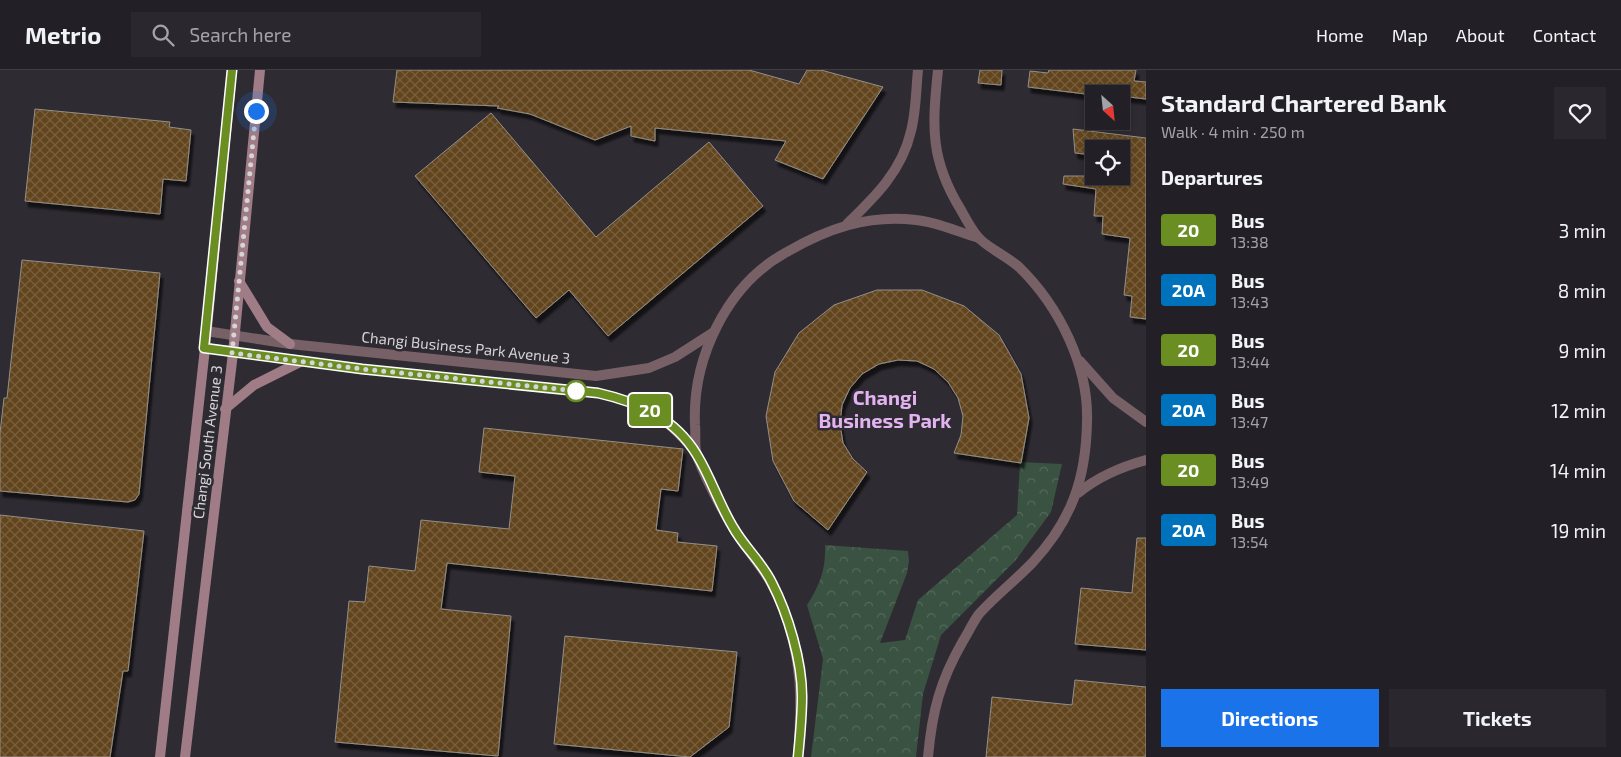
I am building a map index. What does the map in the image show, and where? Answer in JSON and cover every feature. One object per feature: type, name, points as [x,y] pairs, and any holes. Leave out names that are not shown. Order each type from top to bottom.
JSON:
[{"type":"street","name":"Changi South Avenue 3","points":[[160,757],[232,70]]},
{"type":"street","name":"Changi South Avenue 3","points":[[185,757],[232,353],[260,70]]},
{"type":"street","points":[[847,224],[889,181],[900,160],[911,131],[918,70]]},
{"type":"street","points":[[938,70],[934,133],[937,160],[944,181],[979,238]]},
{"type":"street","points":[[697,454],[696,393],[714,332],[745,283],[772,260],[810,238],[847,224],[882,219],[916,220],[979,238],[1002,252],[1020,268],[1059,317],[1079,360],[1088,420],[1085,464],[1078,493],[1060,527],[1033,562],[978,616],[953,658],[943,678],[934,707],[928,757]]},
{"type":"street","points":[[239,280],[268,327],[290,344]]},
{"type":"street","name":"Changi Business Park Avenue 3","points":[[206,331],[290,344],[596,376],[649,368],[675,357],[714,332]]},
{"type":"street","points":[[204,348],[300,362],[598,393],[627,400],[652,411],[673,426],[697,454],[734,529],[772,582],[783,608],[799,668],[802,695],[798,757]]},
{"type":"street","points":[[1079,360],[1113,398],[1146,422]]},
{"type":"street","points":[[225,409],[254,385],[300,362]]},
{"type":"street","points":[[1078,493],[1093,481],[1120,467],[1146,460]]},
{"type":"green space","points":[[1020,462],[1062,464],[1051,512],[1015,561],[941,635],[923,694],[916,757],[811,757],[823,659],[807,605],[821,576],[825,545],[908,551],[907,573],[880,643],[905,640],[918,600],[1017,515]]},
{"type":"building","points":[[397,70],[749,70],[799,84],[807,70],[821,70],[883,87],[823,179],[775,160],[786,141],[655,128],[655,141],[631,136],[631,126],[595,140],[530,114],[497,108],[499,106],[393,102]]},
{"type":"building","points":[[980,70],[1002,70],[1001,85],[978,83]]},
{"type":"building","points":[[1049,70],[1136,70],[1134,81],[1146,82],[1146,99],[1130,97],[1130,85],[1085,85],[1085,94],[1028,87],[1030,71],[1048,73]]},
{"type":"building","points":[[35,109],[170,122],[169,127],[191,130],[186,181],[163,179],[160,214],[25,201]]},
{"type":"building","points":[[491,113],[596,237],[709,142],[763,206],[608,336],[569,290],[536,318],[415,176]]},
{"type":"building","points":[[1073,129],[1146,138],[1146,319],[1130,317],[1132,296],[1124,295],[1130,238],[1102,234],[1103,216],[1094,216],[1096,189],[1063,184],[1064,176],[1085,176],[1085,185],[1130,185],[1130,140],[1085,140],[1085,154],[1075,153]]},
{"type":"building","points":[[22,260],[160,273],[139,494],[135,500],[128,502],[0,491],[0,433],[4,398],[7,398]]},
{"type":"building","points":[[877,290],[922,290],[964,306],[999,335],[1021,374],[1029,418],[1021,463],[954,453],[961,435],[963,416],[958,398],[948,382],[934,369],[917,361],[898,360],[879,364],[862,374],[850,388],[842,405],[840,424],[843,443],[853,459],[867,472],[828,530],[794,501],[773,461],[766,416],[775,372],[799,333],[834,305]]},
{"type":"building","points":[[484,428],[683,449],[678,491],[661,489],[656,530],[678,533],[677,542],[717,546],[712,591],[447,563],[441,609],[511,616],[498,756],[335,742],[349,601],[365,602],[369,566],[415,571],[421,520],[509,529],[515,476],[479,472]]},
{"type":"building","points":[[0,515],[144,531],[128,671],[123,671],[110,757],[0,757]]},
{"type":"building","points":[[1137,538],[1146,538],[1146,650],[1075,644],[1081,588],[1132,593]]},
{"type":"building","points":[[565,636],[737,652],[729,727],[690,757],[554,744]]},
{"type":"building","points":[[1075,680],[1146,687],[1146,757],[986,757],[992,697],[1072,705]]},
{"type":"bus line","name":"20","points":[[232,70],[204,348],[300,362],[598,393],[627,400],[652,411],[668,422],[697,454],[734,529],[772,582],[783,608],[799,668],[802,695],[798,757]]},
{"type":"district","name":"Changi Business Park","points":[[885,408]]},
{"type":"route","points":[[256,111],[232,353],[362,369],[578,391],[576,391]]}]
